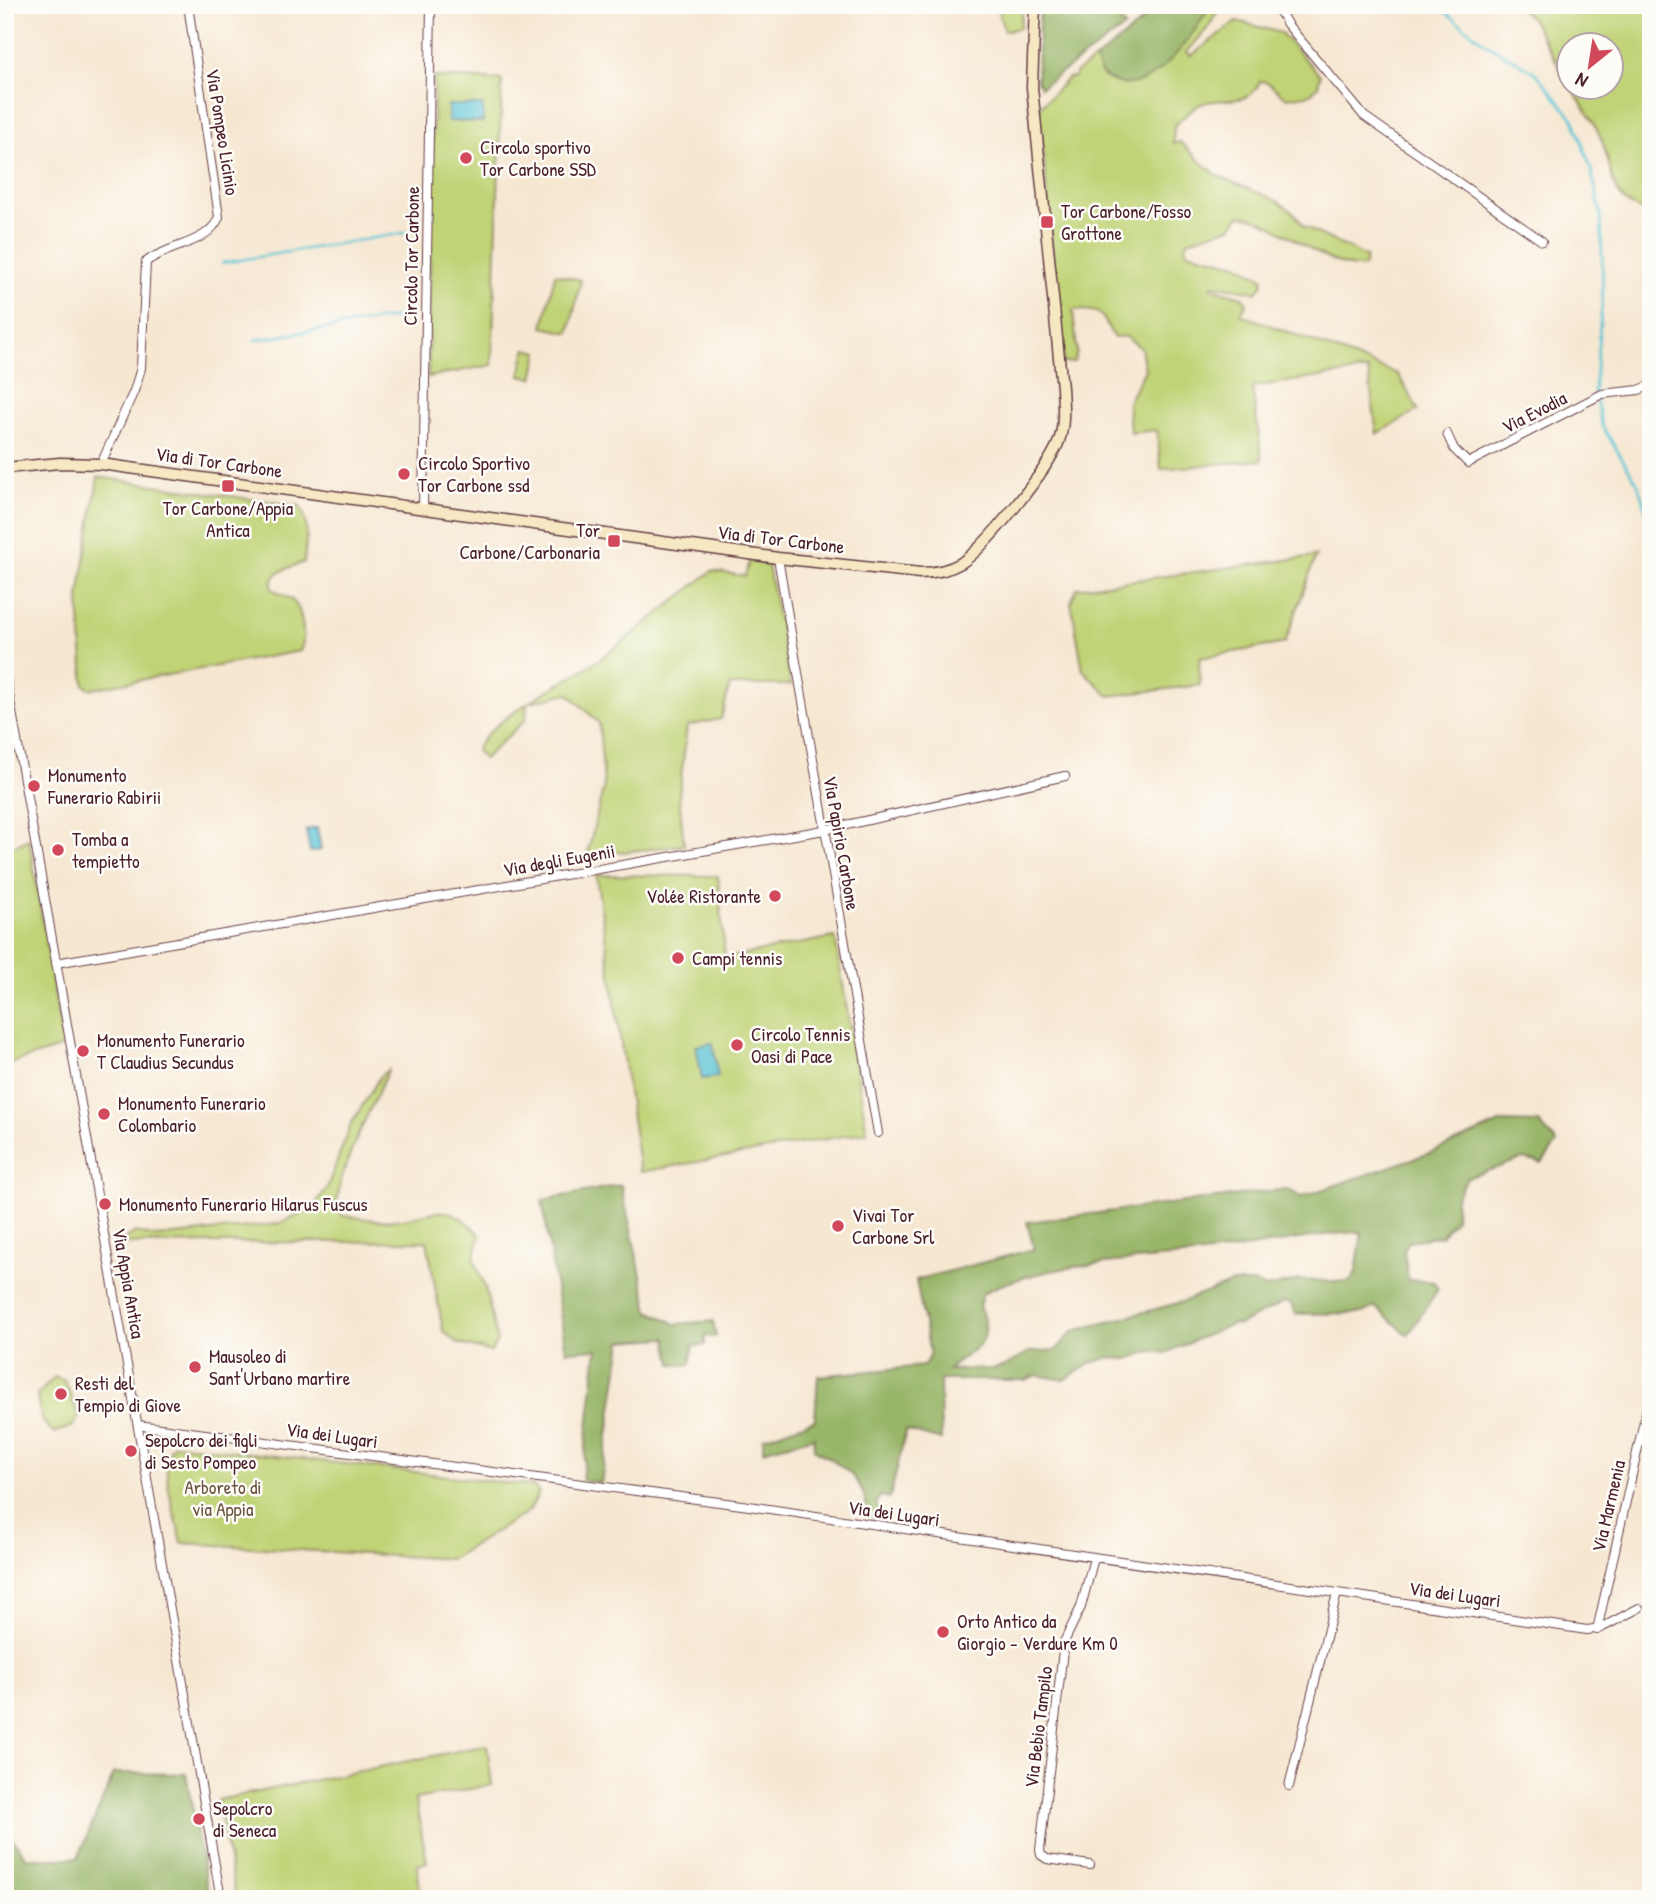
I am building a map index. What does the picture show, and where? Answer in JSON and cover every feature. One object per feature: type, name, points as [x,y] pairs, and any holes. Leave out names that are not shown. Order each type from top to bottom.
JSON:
[{"type":"main road","name":"Via di Tor Carbone","points":[[5,468],[60,463],[101,464],[778,558],[920,573],[952,567],[968,557],[991,534],[1058,444],[1063,424],[1062,388],[1032,87],[1035,5]]},
{"type":"street","name":"Via Pompeo Licinio","points":[[101,464],[134,391],[141,368],[146,262],[207,233],[219,217],[188,5]]},
{"type":"street","name":"Circolo Tor Carbone","points":[[423,508],[431,5]]},
{"type":"street","points":[[1276,5],[1287,24],[1364,116],[1542,241]]},
{"type":"street","name":"Via Evodia","points":[[1447,434],[1454,449],[1468,463],[1602,394],[1639,390],[1651,385]]},
{"type":"street","name":"Via Papirio Carbone","points":[[778,558],[878,1133]]},
{"type":"street","name":"Via Appia Antica","points":[[5,672],[221,1899]]},
{"type":"street","name":"Via degli Eugenii","points":[[56,963],[824,831],[1065,776]]},
{"type":"street","name":"Via Marmenia","points":[[1597,1630],[1651,1390]]},
{"type":"street","name":"Via dei Lugari","points":[[138,1425],[749,1506],[1597,1630]]},
{"type":"street","name":"Via Bebio Tampilo","points":[[1090,1865],[1047,1858],[1041,1855],[1040,1850],[1064,1642],[1082,1607],[1094,1558]]},
{"type":"street","points":[[1289,1786],[1337,1593]]},
{"type":"street","points":[[1597,1630],[1639,1608]]},
{"type":"green space","points":[[997,5],[1023,5],[1020,28],[1004,31]]},
{"type":"green space","points":[[1043,5],[1108,5],[1125,27],[1041,87],[1037,81],[1039,18]]},
{"type":"green space","points":[[1153,5],[1211,5],[1183,46],[1158,72],[1129,84],[1115,82],[1101,74],[1096,59],[1139,24]]},
{"type":"green space","points":[[1211,5],[1221,5],[1208,28],[1187,52],[1191,56],[1237,21],[1281,33],[1320,75],[1318,86],[1311,94],[1287,98],[1267,82],[1260,81],[1250,95],[1235,100],[1201,104],[1174,126],[1173,143],[1180,142],[1221,177],[1278,201],[1297,216],[1303,226],[1366,257],[1364,267],[1334,261],[1270,225],[1240,215],[1231,227],[1189,240],[1185,248],[1188,252],[1237,264],[1263,278],[1262,286],[1256,292],[1213,285],[1211,288],[1242,297],[1247,303],[1240,314],[1398,374],[1418,410],[1377,434],[1368,370],[1252,387],[1262,460],[1161,469],[1157,430],[1130,433],[1128,402],[1145,370],[1141,348],[1125,336],[1114,338],[1100,314],[1091,310],[1073,310],[1077,352],[1074,362],[1063,363],[1039,108],[1068,78],[1075,77],[1075,73],[1096,59],[1105,76],[1124,85],[1176,53]]},
{"type":"green space","points":[[1515,5],[1651,5],[1651,213],[1636,208],[1619,194],[1600,136],[1581,102],[1624,102],[1624,32],[1554,32],[1554,58],[1531,18]]},
{"type":"green space","name":"Circolo sportivo Tor Carbone SSD","points":[[434,77],[502,80],[492,365],[428,377]]},
{"type":"green space","points":[[555,274],[581,280],[569,333],[543,327]]},
{"type":"green space","points":[[526,349],[539,352],[533,378],[520,375]]},
{"type":"green space","points":[[98,477],[300,506],[306,526],[304,562],[277,574],[272,589],[291,599],[299,611],[303,633],[300,651],[91,689],[84,685],[79,597]]},
{"type":"green space","points":[[1316,556],[1285,643],[1199,658],[1200,685],[1109,696],[1083,670],[1071,602],[1077,588]]},
{"type":"green space","points":[[749,561],[768,565],[791,685],[730,685],[721,719],[687,726],[679,796],[684,845],[587,856],[604,785],[599,723],[568,693],[528,703],[598,660],[712,571],[745,576]]},
{"type":"green space","points":[[527,704],[526,719],[484,759],[476,751],[484,739],[496,726]]},
{"type":"green space","points":[[29,839],[63,1047],[5,1065],[5,850]]},
{"type":"green space","name":"Circolo Tennis Oasi di Pace","points":[[596,875],[718,876],[725,958],[835,937],[867,1132],[640,1172]]},
{"type":"green space","points":[[388,1070],[348,1159],[338,1195],[337,1210],[343,1216],[382,1220],[449,1212],[468,1223],[480,1235],[474,1259],[485,1287],[497,1341],[491,1352],[457,1343],[443,1331],[427,1241],[119,1244],[135,1232],[156,1237],[277,1224],[310,1211],[327,1188],[351,1124],[381,1075]]},
{"type":"green space","points":[[1502,1122],[1539,1123],[1557,1143],[1542,1163],[1522,1159],[1467,1178],[1456,1197],[1455,1219],[1441,1236],[1409,1241],[1404,1251],[1408,1280],[1434,1282],[1438,1289],[1408,1335],[1375,1307],[1362,1313],[1296,1314],[1291,1304],[1284,1302],[1239,1325],[1232,1324],[1166,1353],[1151,1351],[1128,1359],[1107,1358],[1093,1362],[1064,1380],[1037,1375],[1025,1380],[940,1380],[941,1440],[906,1430],[890,1498],[880,1496],[876,1504],[883,1516],[878,1521],[867,1513],[862,1490],[850,1474],[814,1449],[814,1437],[763,1451],[763,1438],[815,1420],[818,1376],[924,1366],[930,1354],[916,1280],[1034,1249],[1027,1222],[1287,1189],[1301,1197],[1430,1153]],"holes":[[[1362,1232],[1356,1272],[1349,1282],[1299,1280],[1267,1288],[1253,1283],[1232,1283],[1182,1302],[1074,1331],[1056,1350],[1029,1352],[1005,1366],[948,1370],[980,1344],[984,1337],[984,1319],[979,1306],[983,1293],[1032,1275],[1085,1265],[1213,1253]]]},
{"type":"green space","points":[[621,1185],[649,1311],[676,1324],[713,1321],[716,1337],[705,1336],[705,1345],[693,1346],[690,1365],[672,1364],[667,1338],[622,1341],[601,1483],[582,1480],[597,1349],[566,1351],[542,1200]]},
{"type":"green space","points":[[55,1377],[65,1381],[79,1416],[73,1426],[54,1433],[41,1417],[37,1395]]},
{"type":"green space","name":"Arboreto di via Appia","points":[[174,1444],[534,1486],[539,1493],[529,1511],[451,1559],[182,1543],[167,1477],[169,1452]]},
{"type":"green space","points":[[487,1745],[492,1785],[415,1799],[427,1862],[417,1865],[420,1890],[377,1899],[236,1899],[218,1800]]},
{"type":"green space","points":[[114,1773],[186,1774],[209,1899],[5,1899],[5,1828],[27,1858],[78,1858]]},
{"type":"water","points":[[448,105],[483,105],[483,122],[448,121]]},
{"type":"water","points":[[317,828],[321,850],[310,852],[306,830]]},
{"type":"water","points":[[713,1043],[718,1077],[702,1079],[696,1046]]},
{"type":"waterway","points":[[1436,5],[1488,45],[1536,73],[1574,120],[1591,169],[1601,215],[1603,291],[1594,391],[1602,426],[1638,484],[1651,528]]},
{"type":"waterway","points":[[222,263],[410,232]]},
{"type":"waterway","points":[[255,340],[410,315]]},
{"type":"place","name":"Circolo sportivo Tor Carbone SSD","points":[[466,158]]},
{"type":"place","name":"Tor Carbone/Fosso Grottone","points":[[1047,222]]},
{"type":"place","name":"Circolo Sportivo Tor Carbone ssd","points":[[404,474]]},
{"type":"place","name":"Tor Carbone/Appia Antica","points":[[228,486]]},
{"type":"place","name":"Tor Carbone/Carbonaria","points":[[614,541]]},
{"type":"place","name":"Monumento Funerario Rabirii","points":[[34,786]]},
{"type":"place","name":"Tomba a tempietto","points":[[58,850]]},
{"type":"place","name":"Volée Ristorante","points":[[775,896]]},
{"type":"place","name":"Campi tennis","points":[[678,958]]},
{"type":"place","name":"Circolo Tennis Oasi di Pace","points":[[737,1045]]},
{"type":"place","name":"Monumento Funerario T Claudius Secundus","points":[[83,1051]]},
{"type":"place","name":"Monumento Funerario Colombario","points":[[104,1114]]},
{"type":"place","name":"Monumento Funerario Hilarus Fuscus","points":[[105,1204]]},
{"type":"place","name":"Vivai Tor Carbone Srl","points":[[838,1226]]},
{"type":"place","name":"Mausoleo di Sant'Urbano martire","points":[[195,1367]]},
{"type":"place","name":"Resti del Tempio di Giove","points":[[61,1394]]},
{"type":"place","name":"Sepolcro dei figli di Sesto Pompeo","points":[[131,1451]]},
{"type":"place","name":"Orto Antico da Giorgio - Verdure Km 0","points":[[943,1632]]},
{"type":"place","name":"Sepolcro di Seneca","points":[[199,1819]]}]
